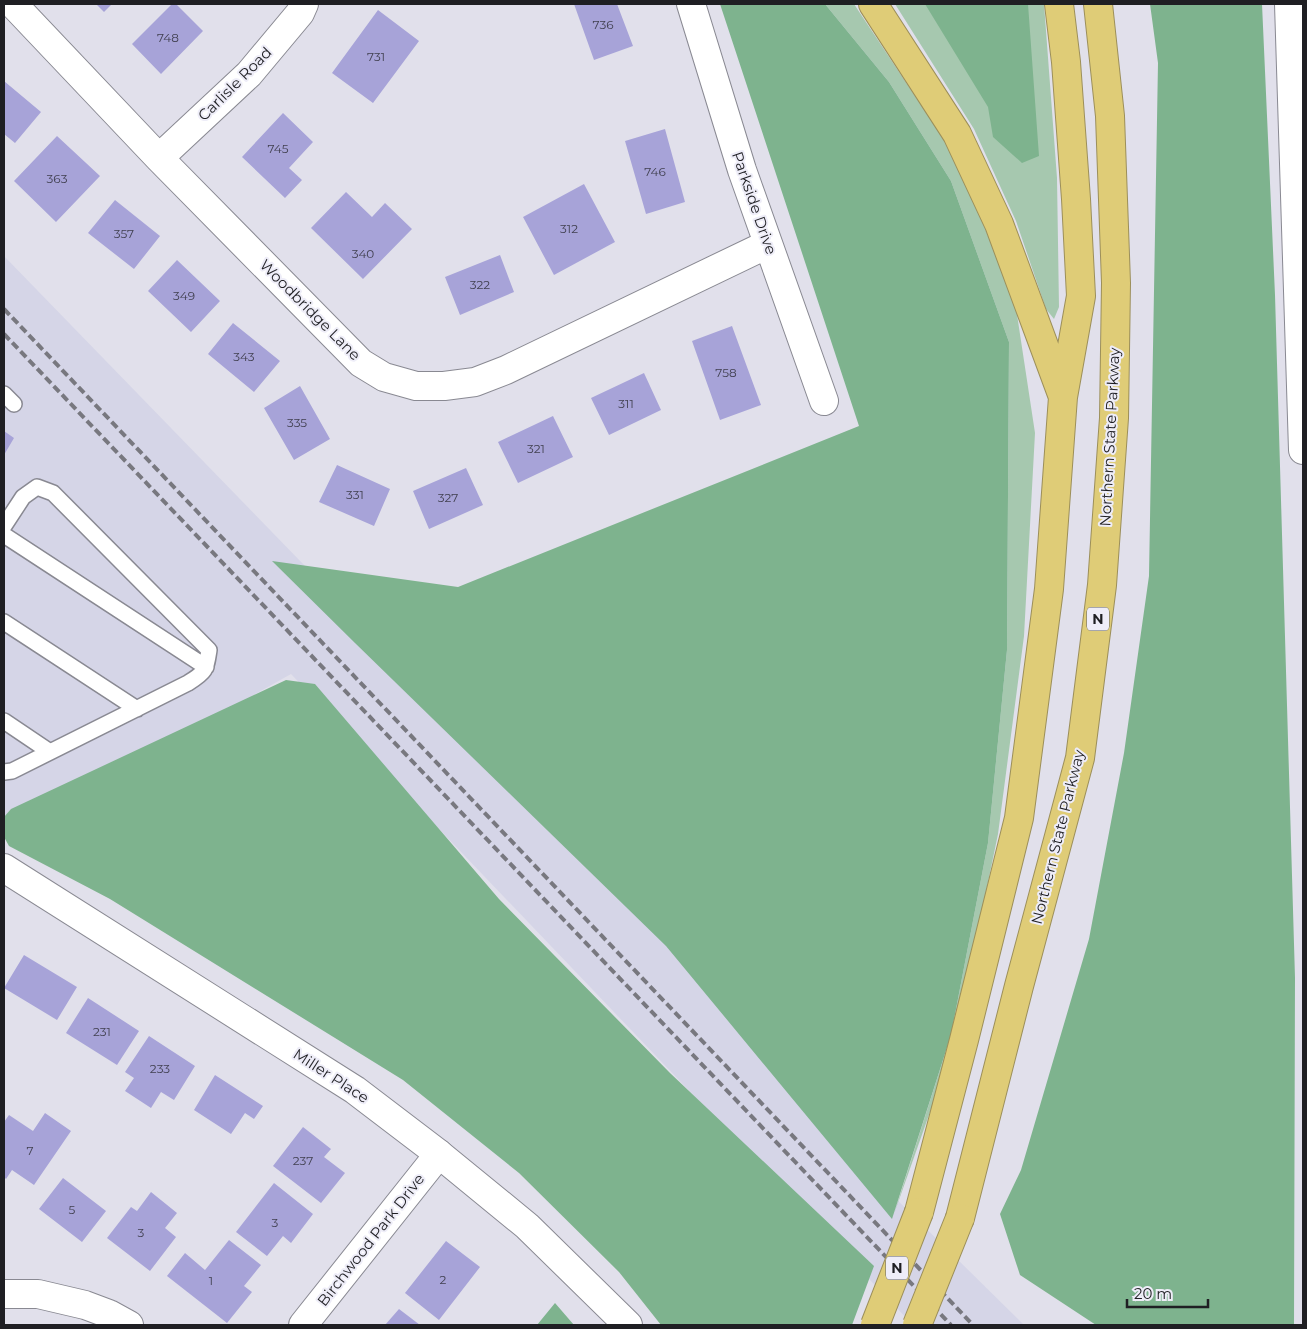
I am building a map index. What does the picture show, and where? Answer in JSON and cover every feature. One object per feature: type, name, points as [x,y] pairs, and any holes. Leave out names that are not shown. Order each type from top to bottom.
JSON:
[{"type":"highway","points":[[873,4],[957,134],[999,224],[1063,397]]},
{"type":"highway","name":"N","points":[[875,1325],[919,1212],[1019,818],[1049,589],[1063,397],[1081,296],[1066,62],[1059,4]]},
{"type":"highway","name":"Northern State Parkway","points":[[917,1325],[960,1218],[1080,758],[1102,586],[1114,418],[1116,283],[1110,116],[1098,4]]},
{"type":"street","name":"Woodbridge Lane","points":[[13,4],[159,158],[361,363],[384,377],[416,386],[444,386],[475,382],[506,370],[768,244]]},
{"type":"street","name":"Carlisle Road","points":[[159,158],[248,74],[300,13],[304,4]]},
{"type":"street","name":"Parkside Drive","points":[[692,4],[742,170],[824,401]]},
{"type":"street","points":[[1288,4],[1303,450]]},
{"type":"street","name":"Miller Place","points":[[4,868],[355,1090],[439,1154],[527,1226],[628,1325]]},
{"type":"street","name":"Birchwood Park Drive","points":[[303,1325],[439,1154]]},
{"type":"street","points":[[4,1294],[38,1294],[85,1305],[109,1314],[129,1325]]},
{"type":"lane","points":[[4,526],[23,497],[37,487],[53,493],[210,650],[206,667],[202,674],[188,683],[12,771],[4,772]]},
{"type":"lane","points":[[4,535],[206,667]]},
{"type":"lane","points":[[4,622],[137,709]]},
{"type":"lane","points":[[4,721],[50,752]]},
{"type":"shaded area","points":[[4,256],[692,967],[884,1187],[1024,1325],[913,1325],[291,674],[4,835]]},
{"type":"green space","points":[[720,4],[825,4],[889,82],[951,181],[1009,342],[1007,650],[988,843],[951,1035],[892,1219],[666,946],[272,561],[458,587],[859,426]]},
{"type":"green space","points":[[825,4],[854,4],[960,164],[1016,308],[1035,433],[1024,636],[998,834],[955,1041],[894,1214],[951,1035],[988,843],[1007,650],[1009,342],[951,181],[889,82]]},
{"type":"green space","points":[[895,4],[1044,4],[1057,178],[1059,307],[1054,319],[1046,309],[1016,221],[974,129]]},
{"type":"green space","points":[[925,4],[1028,4],[1039,156],[1022,163],[993,137],[988,107]]},
{"type":"green space","points":[[1150,4],[1262,4],[1275,295],[1295,978],[1294,1325],[1096,1325],[1020,1275],[1000,1214],[1021,1170],[1089,939],[1124,753],[1149,576],[1158,63]]},
{"type":"green space","points":[[286,680],[315,684],[499,899],[670,1073],[874,1266],[852,1325],[661,1325],[619,1272],[519,1173],[403,1080],[110,899],[9,846],[4,837],[4,817],[11,809]]},
{"type":"green space","points":[[555,1303],[574,1325],[537,1325]]},
{"type":"building","points":[[96,4],[112,4],[104,12]]},
{"type":"building","points":[[172,4],[176,4],[203,31],[161,74],[132,44]]},
{"type":"building","points":[[574,4],[617,4],[633,46],[594,60]]},
{"type":"building","points":[[378,10],[419,41],[373,103],[332,73]]},
{"type":"building","points":[[4,81],[41,112],[15,143],[4,134]]},
{"type":"building","points":[[283,113],[313,142],[289,168],[302,180],[285,198],[242,157]]},
{"type":"building","points":[[665,129],[685,202],[646,214],[625,141]]},
{"type":"building","points":[[57,136],[100,176],[56,222],[14,181]]},
{"type":"building","points":[[584,184],[615,242],[554,275],[523,217]]},
{"type":"building","points":[[346,192],[372,217],[385,203],[412,229],[363,279],[311,228]]},
{"type":"building","points":[[115,200],[160,236],[134,269],[88,233]]},
{"type":"building","points":[[500,255],[514,292],[460,315],[445,277]]},
{"type":"building","points":[[177,260],[220,301],[191,332],[148,291]]},
{"type":"building","points":[[233,323],[280,361],[254,392],[208,354]]},
{"type":"building","points":[[732,326],[761,405],[720,420],[692,341]]},
{"type":"building","points":[[644,373],[661,410],[609,435],[591,398]]},
{"type":"building","points":[[300,386],[330,439],[294,460],[264,408]]},
{"type":"building","points":[[553,416],[573,457],[518,483],[498,442]]},
{"type":"building","points":[[4,431],[14,438],[4,455]]},
{"type":"building","points":[[337,465],[390,489],[374,526],[319,502]]},
{"type":"building","points":[[466,468],[483,505],[429,529],[413,491]]},
{"type":"building","points":[[24,955],[77,987],[57,1020],[4,988]]},
{"type":"building","points":[[88,998],[139,1031],[117,1065],[66,1033]]},
{"type":"building","points":[[149,1036],[195,1066],[174,1100],[161,1092],[151,1108],[125,1091],[134,1078],[125,1072]]},
{"type":"building","points":[[215,1075],[263,1106],[254,1119],[245,1113],[231,1134],[194,1110]]},
{"type":"building","points":[[45,1113],[71,1131],[34,1185],[12,1170],[6,1179],[4,1177],[4,1122],[9,1115],[33,1131]]},
{"type":"building","points":[[303,1127],[331,1149],[324,1157],[345,1173],[321,1203],[273,1166]]},
{"type":"building","points":[[63,1178],[106,1211],[82,1242],[39,1209]]},
{"type":"building","points":[[274,1183],[313,1214],[291,1243],[283,1236],[267,1256],[236,1232]]},
{"type":"building","points":[[151,1192],[177,1213],[165,1228],[176,1237],[150,1271],[107,1238],[131,1207],[137,1211]]},
{"type":"building","points":[[229,1240],[261,1265],[244,1286],[252,1292],[227,1323],[167,1276],[185,1253],[205,1270]]},
{"type":"building","points":[[446,1241],[480,1267],[439,1320],[405,1293]]},
{"type":"building","points":[[399,1309],[420,1325],[385,1325]]},
{"type":"railway","points":[[4,309],[973,1325]]},
{"type":"railway","points":[[4,334],[951,1325]]}]
